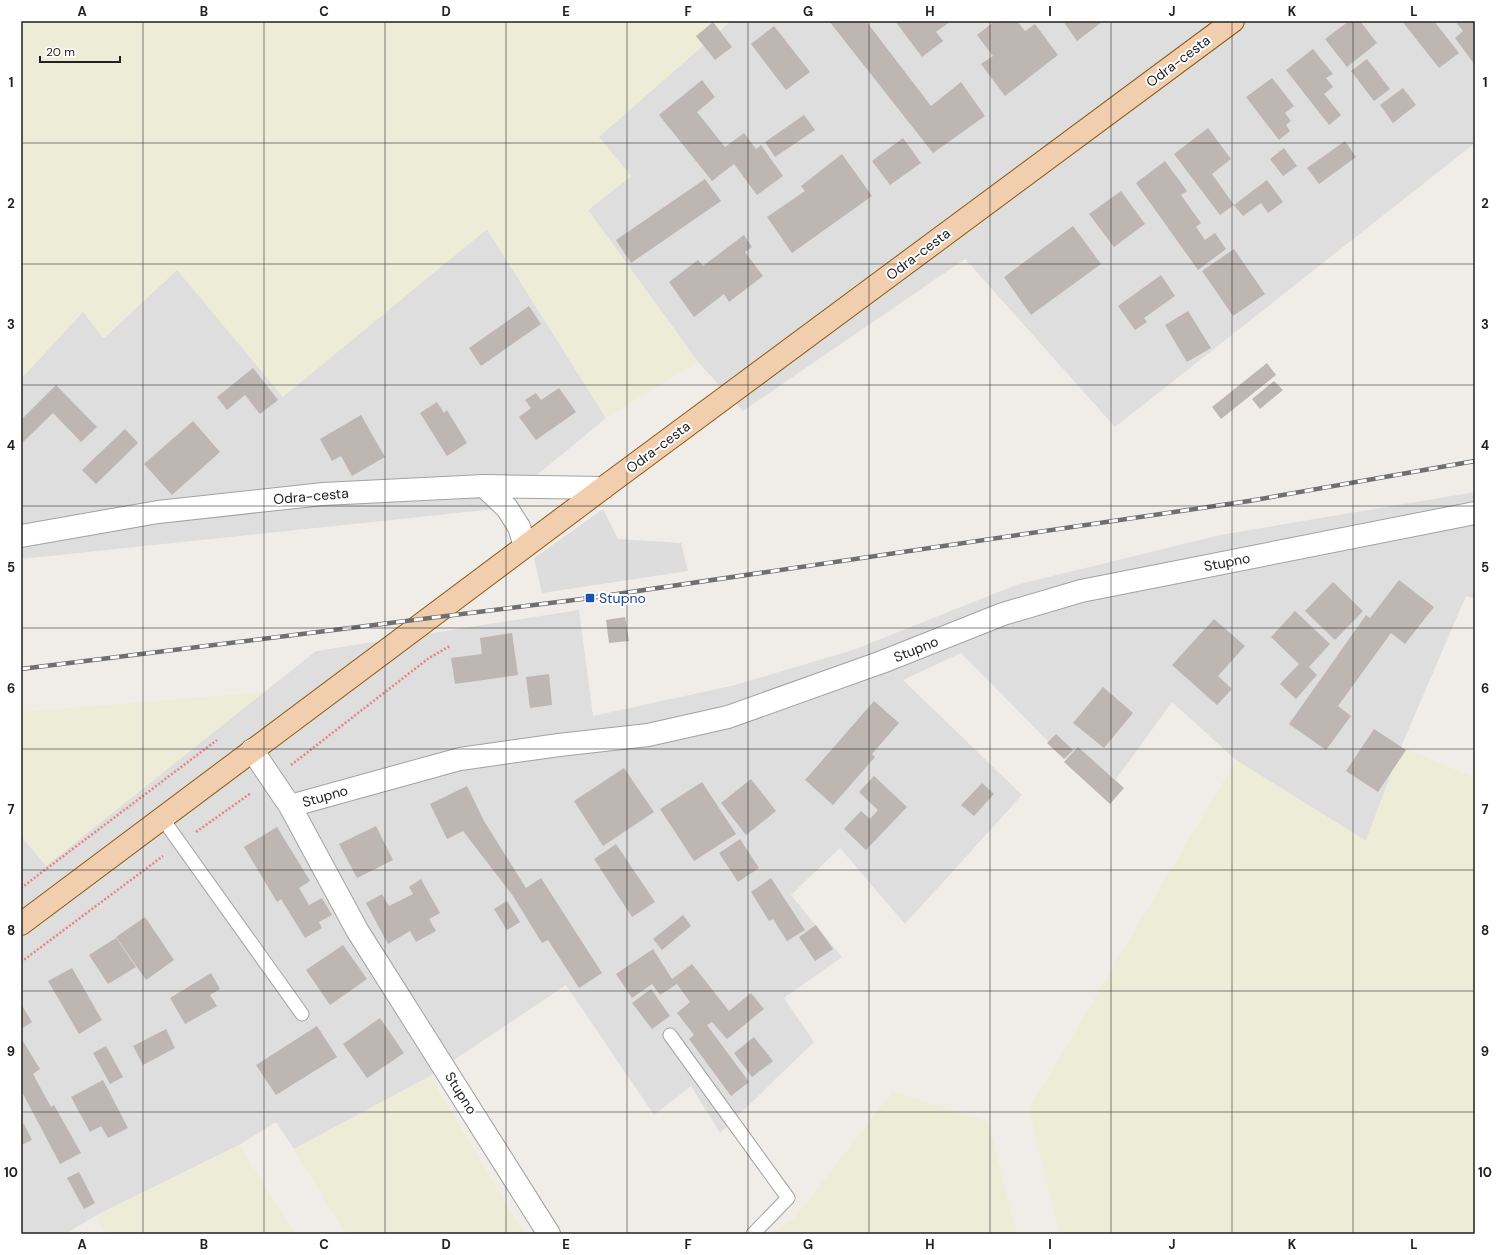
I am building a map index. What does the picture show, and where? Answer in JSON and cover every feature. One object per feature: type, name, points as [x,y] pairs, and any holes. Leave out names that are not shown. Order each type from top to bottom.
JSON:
[{"type":"main road","name":"Odra-cesta","points":[[252,750],[1233,21]]},
{"type":"main road","points":[[21,924],[252,750]]},
{"type":"street","name":"Odra-cesta","points":[[21,536],[158,512],[323,494],[484,486],[603,488]]},
{"type":"street","points":[[484,486],[507,508],[520,527],[525,546]]},
{"type":"street","name":"Stupno","points":[[290,806],[460,758],[559,744],[648,735],[728,717],[882,662],[1003,614],[1081,590],[1475,513]]},
{"type":"street","name":"Stupno","points":[[252,750],[290,806],[357,930],[549,1234]]},
{"type":"lane","points":[[162,818],[302,1014]]},
{"type":"lane","points":[[670,1035],[788,1198],[753,1234]]},
{"type":"path","points":[[21,962],[180,844],[317,746],[429,658],[450,646]]},
{"type":"path","points":[[21,888],[217,740]]},
{"type":"shaded area","points":[[731,21],[1475,21],[1475,143],[1115,427],[965,259],[743,411],[698,362],[588,210],[631,176],[598,137]]},
{"type":"shaded area","points":[[487,229],[606,418],[496,509],[21,559],[21,379],[83,311],[104,338],[177,270],[387,310]]},
{"type":"shaded area","points":[[1475,492],[1475,599],[1466,596],[1401,747],[1366,841],[1236,760],[1172,702],[1103,797],[961,653],[903,680],[1022,795],[905,924],[840,848],[791,895],[842,957],[784,998],[814,1042],[720,1133],[691,1086],[654,1115],[566,985],[430,1076],[294,1149],[276,1122],[239,1145],[97,1215],[65,1234],[21,1234],[21,836],[46,865],[316,651],[579,610],[593,716],[735,685],[853,650],[1016,585],[1220,535]]},
{"type":"shaded area","points":[[603,509],[618,539],[681,543],[688,571],[542,593],[534,558]]},
{"type":"green space","points":[[21,21],[731,21],[599,137],[631,176],[588,210],[698,362],[606,418],[487,229],[283,397],[177,270],[103,338],[83,312],[21,379]]},
{"type":"green space","points":[[264,692],[46,866],[21,836],[21,712]]},
{"type":"green space","points":[[1401,747],[1475,778],[1475,1234],[1059,1234],[1029,1109],[1236,760],[1366,841]]},
{"type":"green space","points":[[430,1076],[524,1234],[346,1234],[294,1149]]},
{"type":"green space","points":[[893,1091],[988,1122],[1017,1234],[768,1234],[793,1220]]},
{"type":"green space","points":[[239,1145],[295,1234],[105,1234],[97,1215]]},
{"type":"building","points":[[829,21],[866,21],[931,106],[961,82],[985,116],[933,153]]},
{"type":"building","points":[[895,21],[951,21],[936,32],[943,41],[922,57]]},
{"type":"building","points":[[995,21],[1017,21],[1025,31],[1035,24],[1058,55],[1005,96],[981,64],[993,56],[977,35]]},
{"type":"building","points":[[1063,21],[1102,21],[1102,22],[1077,41]]},
{"type":"building","points":[[1349,21],[1360,21],[1377,43],[1347,67],[1325,39]]},
{"type":"building","points":[[1402,21],[1434,21],[1459,53],[1439,68]]},
{"type":"building","points":[[1455,21],[1475,22],[1475,65],[1455,38],[1463,31]]},
{"type":"building","points":[[713,22],[732,47],[715,60],[696,36]]},
{"type":"building","points":[[774,26],[810,72],[786,90],[751,44]]},
{"type":"building","points":[[1313,49],[1333,74],[1326,78],[1333,87],[1324,94],[1341,115],[1329,125],[1286,70]]},
{"type":"building","points":[[1367,59],[1390,89],[1374,101],[1351,71]]},
{"type":"building","points":[[1272,78],[1294,106],[1285,113],[1291,121],[1286,125],[1290,131],[1279,140],[1246,97]]},
{"type":"building","points":[[702,80],[715,97],[697,112],[725,147],[744,133],[756,149],[761,145],[783,176],[757,195],[734,164],[712,181],[659,115]]},
{"type":"building","points":[[1403,88],[1416,105],[1393,123],[1380,105]]},
{"type":"building","points":[[804,115],[815,130],[775,157],[765,142]]},
{"type":"building","points":[[1208,128],[1231,159],[1212,174],[1234,205],[1220,215],[1174,154]]},
{"type":"building","points":[[903,138],[921,163],[890,185],[872,161]]},
{"type":"building","points":[[1345,141],[1356,157],[1319,184],[1307,168]]},
{"type":"building","points":[[1284,148],[1297,166],[1283,176],[1270,159]]},
{"type":"building","points":[[842,154],[872,196],[792,253],[767,217],[805,191],[801,186]]},
{"type":"building","points":[[1165,161],[1187,191],[1181,195],[1201,223],[1196,227],[1205,240],[1215,233],[1226,249],[1198,270],[1136,183]]},
{"type":"building","points":[[705,179],[721,201],[631,263],[616,240]]},
{"type":"building","points":[[1267,180],[1283,202],[1268,213],[1261,203],[1243,216],[1234,205]]},
{"type":"building","points":[[1121,191],[1145,224],[1114,247],[1089,214]]},
{"type":"building","points":[[1073,226],[1101,264],[1031,315],[1004,277]]},
{"type":"building","points":[[744,235],[752,247],[745,252],[763,276],[729,302],[724,294],[694,317],[669,282],[698,260],[703,266]]},
{"type":"building","points":[[1234,249],[1265,294],[1233,316],[1202,271]]},
{"type":"building","points":[[1161,275],[1175,296],[1144,318],[1147,322],[1135,330],[1118,306]]},
{"type":"building","points":[[529,306],[541,324],[481,366],[469,348]]},
{"type":"building","points":[[1188,311],[1211,348],[1187,362],[1165,325]]},
{"type":"building","points":[[1267,363],[1276,375],[1221,419],[1212,407]]},
{"type":"building","points":[[253,368],[278,400],[260,414],[245,395],[227,410],[217,397]]},
{"type":"building","points":[[1274,381],[1283,390],[1260,409],[1252,399]]},
{"type":"building","points":[[56,385],[97,427],[81,442],[53,413],[21,444],[21,420]]},
{"type":"building","points":[[559,388],[576,412],[536,440],[519,417],[531,408],[525,400],[536,393],[541,400]]},
{"type":"building","points":[[437,402],[444,413],[447,410],[467,443],[447,456],[420,413]]},
{"type":"building","points":[[361,415],[385,457],[352,476],[341,456],[332,461],[320,439]]},
{"type":"building","points":[[193,421],[220,452],[172,495],[144,464]]},
{"type":"building","points":[[125,429],[138,443],[96,484],[82,470]]},
{"type":"building","points":[[1399,580],[1434,607],[1405,644],[1391,633],[1338,706],[1351,716],[1326,750],[1289,724],[1366,615],[1370,618]]},
{"type":"building","points":[[1333,582],[1363,611],[1335,640],[1305,611]]},
{"type":"building","points":[[1295,611],[1330,644],[1309,667],[1317,675],[1296,699],[1280,684],[1299,664],[1271,637]]},
{"type":"building","points":[[625,617],[629,641],[609,643],[606,620]]},
{"type":"building","points":[[1214,619],[1245,646],[1218,676],[1232,689],[1217,705],[1172,665]]},
{"type":"building","points":[[512,633],[518,675],[455,684],[451,658],[482,654],[480,638]]},
{"type":"building","points":[[549,674],[552,705],[530,708],[526,677]]},
{"type":"building","points":[[1103,687],[1133,713],[1104,748],[1073,723]]},
{"type":"building","points":[[874,701],[899,723],[872,754],[875,757],[833,805],[805,780]]},
{"type":"building","points":[[1374,729],[1406,750],[1378,792],[1346,771]]},
{"type":"building","points":[[1056,734],[1073,750],[1064,759],[1047,743]]},
{"type":"building","points":[[1078,747],[1124,788],[1110,804],[1064,762]]},
{"type":"building","points":[[624,768],[654,812],[603,846],[574,801]]},
{"type":"building","points":[[874,776],[907,807],[866,850],[844,829],[861,811],[870,819],[878,810],[859,792]]},
{"type":"building","points":[[751,779],[776,811],[746,835],[721,803]]},
{"type":"building","points":[[702,782],[736,834],[694,861],[660,809]]},
{"type":"building","points":[[982,783],[994,794],[974,816],[961,805]]},
{"type":"building","points":[[467,786],[484,821],[526,888],[541,878],[602,973],[579,988],[548,940],[542,943],[513,896],[463,831],[447,839],[430,804]]},
{"type":"building","points":[[376,826],[393,860],[357,878],[339,844]]},
{"type":"building","points":[[277,827],[310,881],[299,888],[309,905],[322,898],[332,915],[319,922],[322,928],[305,938],[281,899],[277,902],[244,847]]},
{"type":"building","points":[[740,839],[759,868],[738,882],[719,853]]},
{"type":"building","points":[[616,844],[655,902],[632,917],[594,859]]},
{"type":"building","points":[[771,878],[805,930],[787,941],[773,919],[769,921],[751,892]]},
{"type":"building","points":[[421,879],[440,913],[429,919],[436,931],[416,942],[410,931],[388,944],[366,903],[382,894],[389,906],[413,894],[409,887]]},
{"type":"building","points":[[507,901],[520,922],[507,930],[494,909]]},
{"type":"building","points":[[683,915],[691,926],[662,950],[653,939]]},
{"type":"building","points":[[145,917],[174,960],[146,980],[116,937]]},
{"type":"building","points":[[816,925],[833,949],[815,961],[799,937]]},
{"type":"building","points":[[116,938],[136,967],[108,984],[89,955]]},
{"type":"building","points":[[343,945],[367,979],[330,1005],[306,970]]},
{"type":"building","points":[[653,949],[672,979],[692,964],[729,1011],[751,993],[764,1009],[727,1039],[712,1022],[707,1025],[749,1082],[731,1096],[689,1039],[694,1035],[677,1013],[690,1002],[677,984],[660,995],[652,984],[632,998],[616,974]]},
{"type":"building","points":[[72,968],[102,1020],[79,1034],[48,981]]},
{"type":"building","points":[[211,973],[220,989],[210,995],[217,1006],[185,1024],[170,998]]},
{"type":"building","points":[[651,989],[670,1016],[652,1029],[632,1003]]},
{"type":"building","points":[[21,1004],[32,1022],[21,1029]]},
{"type":"building","points":[[380,1018],[404,1053],[367,1078],[343,1044]]},
{"type":"building","points":[[317,1026],[337,1057],[276,1095],[256,1065]]},
{"type":"building","points":[[166,1029],[175,1048],[143,1065],[133,1046]]},
{"type":"building","points":[[754,1037],[773,1061],[752,1077],[734,1053]]},
{"type":"building","points":[[21,1038],[40,1069],[33,1074],[51,1107],[54,1105],[81,1153],[60,1164],[21,1090]]},
{"type":"building","points":[[106,1046],[123,1077],[110,1084],[93,1053]]},
{"type":"building","points":[[103,1080],[128,1128],[108,1138],[101,1126],[90,1132],[71,1097]]},
{"type":"building","points":[[24,1124],[32,1140],[21,1145],[21,1125]]},
{"type":"building","points":[[79,1172],[95,1203],[84,1209],[67,1178]]},
{"type":"railway","points":[[21,669],[590,598],[1249,501],[1475,461]]},
{"type":"place","name":"Stupno","points":[[590,598]]}]
